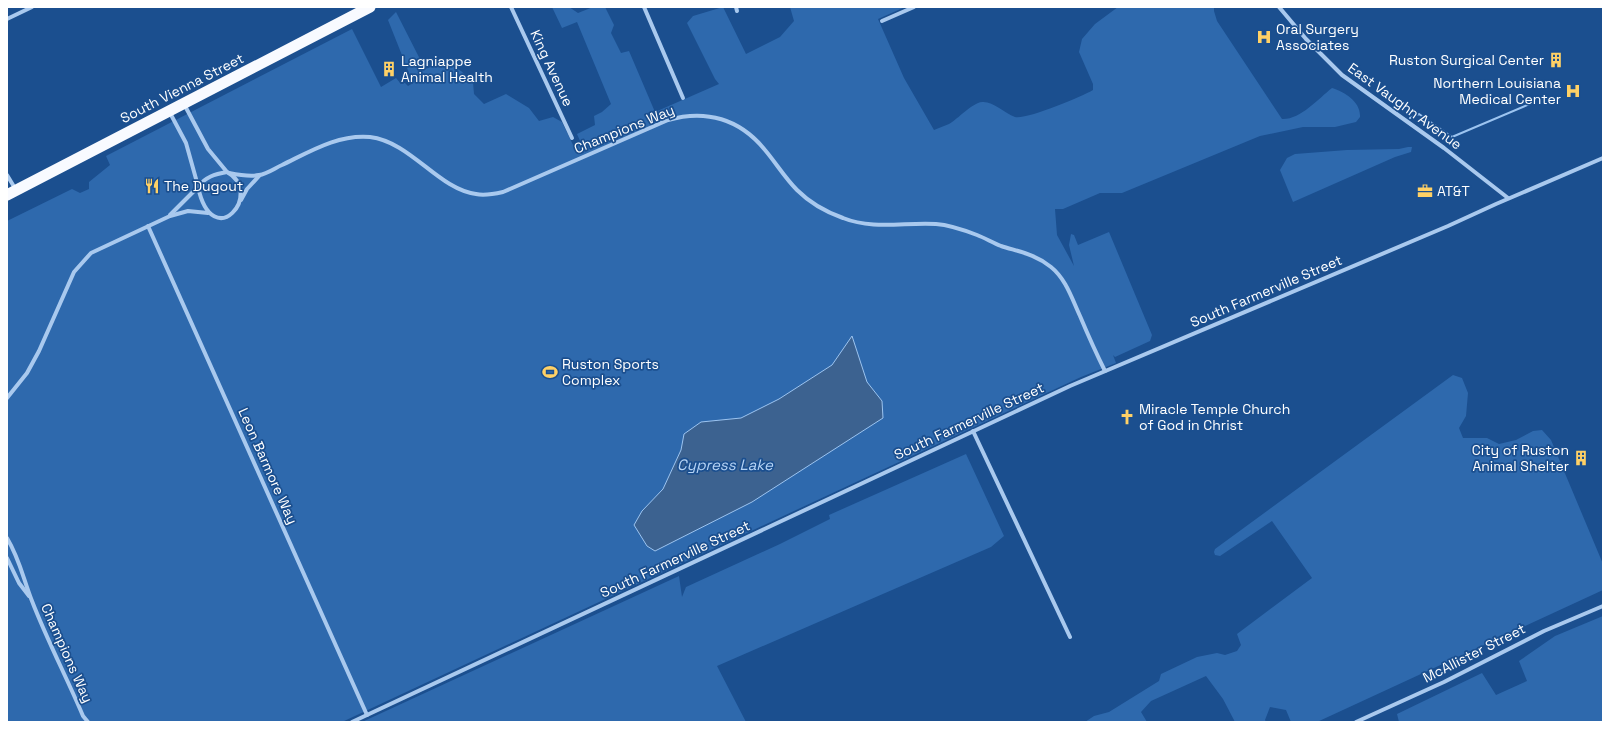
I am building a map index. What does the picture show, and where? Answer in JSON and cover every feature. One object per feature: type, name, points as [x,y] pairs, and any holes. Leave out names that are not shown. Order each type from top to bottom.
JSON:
[{"type":"highway","name":"South Vienna Street","points":[[11,192],[370,7]]},
{"type":"street","points":[[7,18],[32,7]]},
{"type":"street","name":"King Avenue","points":[[511,7],[572,138]]},
{"type":"street","points":[[644,7],[683,98]]},
{"type":"street","points":[[882,20],[914,7]]},
{"type":"street","name":"East Vaughn Avenue","points":[[1279,7],[1306,39],[1345,77],[1444,148],[1508,198]]},
{"type":"street","points":[[184,104],[208,149],[240,187],[240,202]]},
{"type":"street","points":[[169,111],[186,143],[203,204],[208,212]]},
{"type":"street","name":"Champions Way","points":[[7,398],[27,373],[39,352],[54,321],[69,281],[81,263],[91,253],[170,216],[188,211],[208,212],[219,218],[228,216],[236,210],[247,189],[260,175],[332,142],[342,139],[366,137],[381,139],[396,146],[457,188],[475,194],[489,195],[503,192],[668,120],[694,115],[726,119],[754,137],[766,150],[787,180],[805,197],[818,206],[843,218],[871,225],[938,224],[977,235],[1001,246],[1022,251],[1041,260],[1052,268],[1066,287],[1105,371]]},
{"type":"street","name":"South Farmerville Street","points":[[352,722],[973,431],[1105,371],[1448,226],[1508,198],[1603,158]]},
{"type":"street","name":"Champions Way","points":[[170,216],[198,186],[211,175],[228,173],[240,175],[260,175]]},
{"type":"street","points":[[7,175],[11,192]]},
{"type":"street","name":"Leon Barmore Way","points":[[148,226],[367,715]]},
{"type":"street","points":[[973,431],[1070,637]]},
{"type":"street","name":"Champions Way","points":[[7,538],[21,566],[31,600],[83,716],[84,722]]},
{"type":"street","name":"Champions Way","points":[[7,558],[19,582],[31,600]]},
{"type":"street","name":"McAllister Street","points":[[1356,722],[1444,682],[1544,631],[1603,606]]},
{"type":"street","name":"Champions Way","points":[[83,716],[88,722]]},
{"type":"shaded area","name":"Ruston Sports Complex","points":[[552,7],[569,7],[578,13],[593,7],[605,7],[614,25],[611,33],[621,53],[629,51],[655,112],[719,84],[715,79],[687,23],[693,16],[723,7],[746,54],[780,37],[794,21],[790,7],[905,7],[878,19],[904,78],[934,130],[953,122],[978,103],[990,103],[1015,117],[1021,117],[1054,107],[1093,90],[1093,84],[1079,52],[1082,39],[1095,24],[1118,7],[1214,7],[1217,21],[1282,119],[1302,113],[1332,88],[1347,95],[1355,102],[1360,112],[1360,117],[1356,122],[1335,127],[1303,127],[1260,136],[1122,193],[1100,193],[1063,209],[1055,209],[1057,235],[1074,266],[1069,245],[1071,234],[1074,235],[1078,245],[1109,232],[1152,335],[1150,341],[1115,357],[1113,355],[1116,363],[1081,377],[342,722],[7,722],[7,221],[72,189],[80,193],[89,189],[89,182],[110,165],[106,156],[352,29],[381,87],[396,78],[401,84],[405,83],[408,86],[413,83],[388,20],[396,12],[425,69],[446,62],[461,71],[473,82],[474,94],[484,104],[506,94],[529,108],[539,121],[553,117],[562,122],[574,147],[581,143],[577,134],[595,125],[594,116],[602,112],[611,104],[577,22],[562,28]]},
{"type":"shaded area","points":[[1412,147],[1411,152],[1395,157],[1293,202],[1280,170],[1287,158],[1295,154],[1347,150],[1399,149]]},
{"type":"shaded area","points":[[1453,375],[1462,378],[1468,393],[1466,416],[1459,428],[1463,438],[1487,438],[1499,444],[1516,440],[1533,431],[1542,430],[1551,440],[1603,564],[1603,590],[1317,722],[1291,722],[1286,710],[1270,707],[1265,720],[1266,722],[1235,722],[1223,699],[1206,676],[1151,701],[1141,712],[1147,722],[1085,722],[1094,716],[1109,712],[1159,681],[1161,674],[1197,657],[1217,653],[1225,655],[1237,651],[1241,645],[1237,634],[1312,578],[1272,521],[1220,556],[1215,555],[1215,549]]},
{"type":"shaded area","points":[[966,454],[1004,536],[991,547],[717,666],[746,722],[362,722],[679,576],[682,597],[686,587],[780,544],[830,519],[829,515]]},
{"type":"shaded area","points":[[1603,616],[1603,722],[1399,722],[1397,714],[1482,673],[1496,695],[1527,681],[1519,661],[1555,636]]},
{"type":"water","name":"Cypress Lake","points":[[852,336],[867,382],[882,401],[883,418],[752,502],[655,551],[647,546],[634,525],[642,511],[663,489],[681,450],[684,434],[701,422],[741,418],[779,399],[832,365]]},
{"type":"waterway","points":[[1410,118],[1419,114],[1452,137],[1532,103]]},
{"type":"place","name":"Oral Surgery Associates","points":[[1264,37]]},
{"type":"place","name":"Ruston Surgical Center","points":[[1556,60]]},
{"type":"place","name":"Lagniappe Animal Health","points":[[389,69]]},
{"type":"place","name":"Northern Louisiana Medical Center","points":[[1573,91]]},
{"type":"place","name":"The Dugout","points":[[152,186]]},
{"type":"place","name":"AT&T","points":[[1425,191]]},
{"type":"place","name":"Ruston Sports Complex","points":[[550,372]]},
{"type":"place","name":"Miracle Temple Church of God in Christ","points":[[1127,417]]},
{"type":"place","name":"City of Ruston Animal Shelter","points":[[1581,458]]}]
